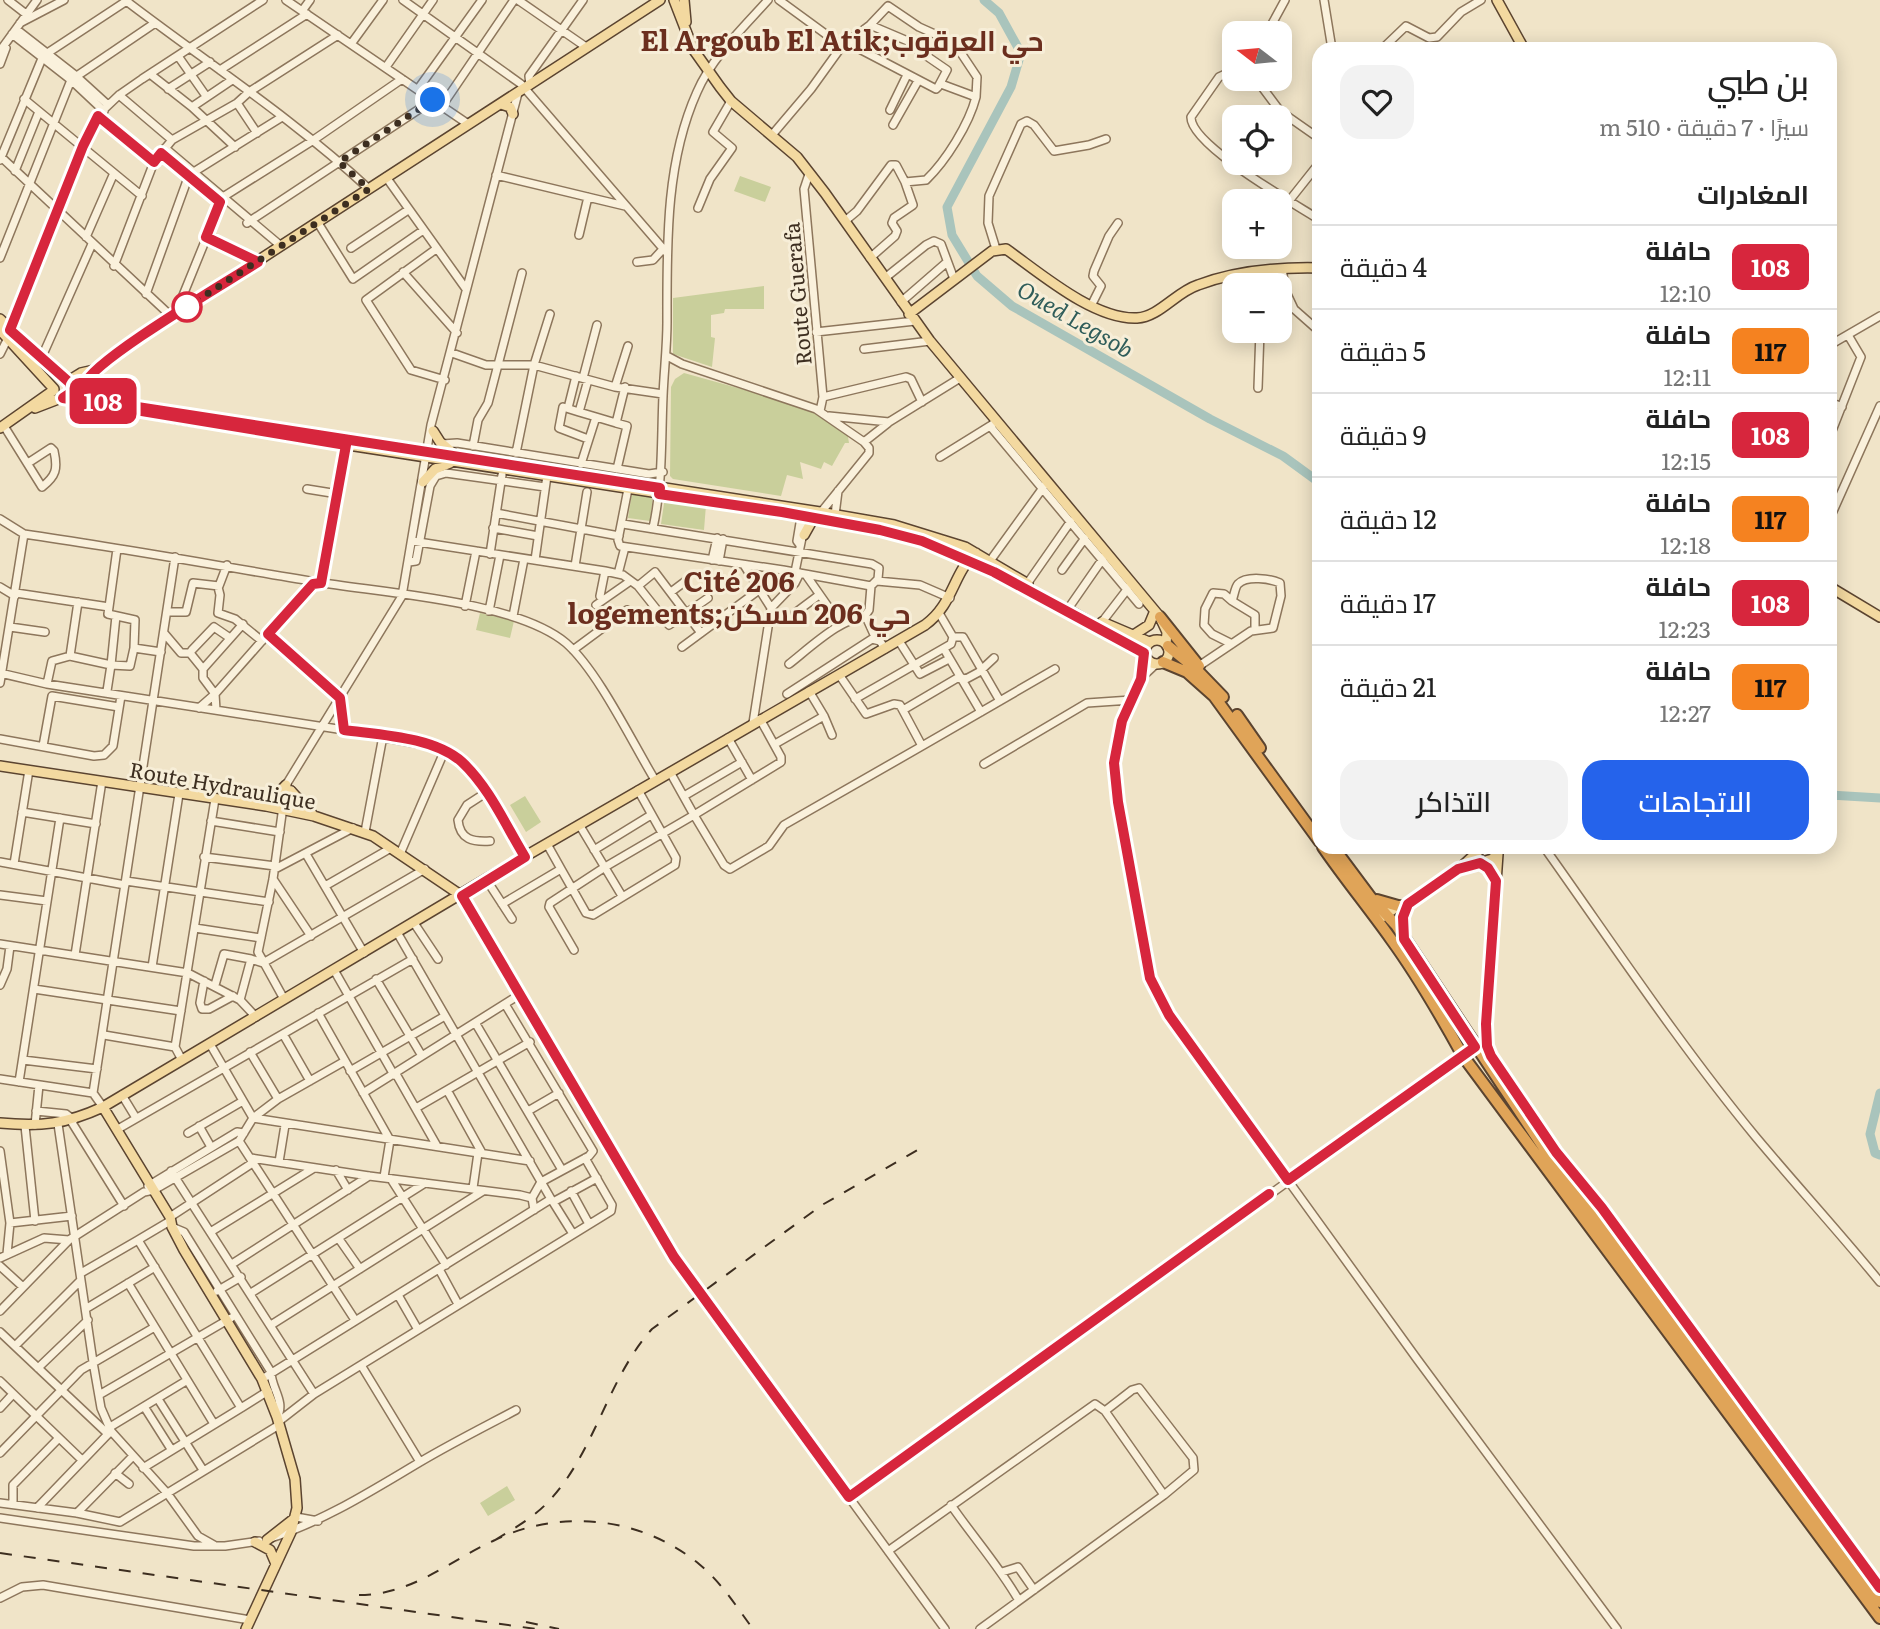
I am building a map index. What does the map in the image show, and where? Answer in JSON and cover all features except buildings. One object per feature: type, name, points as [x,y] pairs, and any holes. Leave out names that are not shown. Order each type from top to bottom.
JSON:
[{"type":"highway","points":[[1155,613],[1199,666],[1312,818]]},
{"type":"highway","points":[[1167,645],[1213,685]]},
{"type":"highway","points":[[1160,663],[1187,672],[1214,696],[1312,831]]},
{"type":"highway","points":[[1328,854],[1430,997],[1463,1055],[1878,1604]]},
{"type":"highway","points":[[1338,854],[1371,898],[1390,917],[1553,1162],[1878,1604],[1880,1618]]},
{"type":"highway","points":[[1371,898],[1403,907],[1404,939]]},
{"type":"main road","points":[[69,385],[660,0]]},
{"type":"main road","points":[[58,394],[57,382],[105,402],[319,438],[346,445],[454,458],[660,491],[900,534],[968,560],[1074,613],[1145,655],[1150,662],[1160,663],[1168,657],[1167,632],[1155,613],[1104,557],[1090,531],[1073,519],[993,423],[912,317],[797,157],[732,101],[708,71],[693,49],[674,0]]},
{"type":"main road","points":[[684,0],[687,31]]},
{"type":"main road","points":[[1499,1],[1520,42]]},
{"type":"main road","points":[[501,104],[509,107],[513,114]]},
{"type":"main road","points":[[912,317],[954,279],[996,249],[1006,249],[1091,306],[1123,316],[1146,317],[1177,295],[1197,285],[1255,272],[1312,268]]},
{"type":"main road","points":[[0,319],[3,340],[58,394],[85,402],[430,455]]},
{"type":"main road","points":[[3,340],[41,359],[69,385]]},
{"type":"main road","points":[[54,371],[88,373]]},
{"type":"main road","points":[[88,373],[85,384],[87,391],[105,402]]},
{"type":"main road","points":[[42,402],[46,388],[45,379]]},
{"type":"main road","points":[[2,427],[58,394],[68,396],[69,385]]},
{"type":"main road","points":[[42,402],[85,402]]},
{"type":"main road","points":[[432,428],[454,458],[502,475],[547,476],[628,489],[660,491],[811,517],[835,515],[918,532],[976,553],[1027,584],[1132,636],[1167,645]]},
{"type":"main road","points":[[421,484],[435,469],[454,458]]},
{"type":"main road","points":[[801,544],[811,517]]},
{"type":"main road","points":[[0,1123],[58,1124],[72,1121],[103,1107],[655,780],[899,641],[939,613],[950,598],[968,560],[976,553]]},
{"type":"main road","points":[[1837,591],[1880,617]]},
{"type":"main road","points":[[1145,655],[1158,621],[1155,613]]},
{"type":"main road","points":[[1132,636],[1149,625],[1155,613]]},
{"type":"main road","name":"Route Hydraulique","points":[[0,766],[266,806],[314,816],[365,832],[425,869],[462,896]]},
{"type":"main road","points":[[266,806],[289,785],[314,816]]},
{"type":"main road","points":[[1380,925],[1475,854]]},
{"type":"main road","points":[[1458,869],[1491,854]]},
{"type":"main road","points":[[1494,854],[1488,868],[1496,881]]},
{"type":"main road","points":[[1495,854],[1496,881],[1486,1024],[1487,1046],[1491,1056],[1556,1152],[1602,1208],[1880,1588]]},
{"type":"main road","points":[[103,1107],[149,1189],[238,1328],[268,1391],[295,1479],[296,1517],[248,1625]]},
{"type":"main road","points":[[267,1540],[296,1517]]},
{"type":"main road","points":[[255,1542],[270,1550],[276,1564]]},
{"type":"street","points":[[8,0],[26,14]]},
{"type":"street","points":[[0,51],[37,0]]},
{"type":"street","points":[[0,64],[15,31],[64,0]]},
{"type":"street","points":[[3,340],[83,146],[103,111],[119,95],[263,0]]},
{"type":"street","points":[[286,0],[468,124]]},
{"type":"street","points":[[219,70],[305,12],[310,0]]},
{"type":"street","points":[[351,44],[383,0]]},
{"type":"street","points":[[403,0],[456,36],[524,89],[665,250]]},
{"type":"street","points":[[386,68],[433,0]]},
{"type":"street","points":[[418,89],[482,0]]},
{"type":"street","points":[[442,106],[516,0],[586,47]]},
{"type":"street","points":[[284,999],[258,953],[275,868],[283,810],[281,803],[315,737],[402,596],[416,542],[421,484],[430,455],[432,428],[513,114],[528,76],[583,0]]},
{"type":"street","points":[[653,528],[663,472],[663,394],[667,356],[665,250],[678,156],[690,109],[708,71],[768,0]]},
{"type":"street","points":[[779,0],[844,44],[936,89],[941,84],[947,70],[910,42],[870,25]]},
{"type":"street","points":[[1273,0],[1284,2],[1274,21]]},
{"type":"street","points":[[1324,0],[1331,42]]},
{"type":"street","points":[[1389,42],[1406,26],[1429,38],[1437,37],[1461,12],[1481,0]]},
{"type":"street","points":[[369,189],[339,162],[312,141],[250,92],[127,1],[46,55],[0,158],[114,266],[173,316],[222,200],[312,141],[402,79]]},
{"type":"street","points":[[772,135],[844,44],[870,25],[888,6],[919,26],[948,40],[975,71],[979,83],[969,121],[929,177],[923,181],[905,182]]},
{"type":"street","points":[[0,258],[52,123],[73,77],[155,23]]},
{"type":"street","points":[[15,31],[73,77],[154,162]]},
{"type":"street","points":[[114,266],[154,162],[173,140],[237,103],[338,35]]},
{"type":"street","points":[[178,57],[206,96]]},
{"type":"street","points":[[168,89],[210,62]]},
{"type":"street","points":[[150,74],[192,107],[235,147]]},
{"type":"street","points":[[890,110],[907,75]]},
{"type":"street","points":[[1222,77],[1216,80],[1191,117],[1192,126],[1206,142],[1268,189]]},
{"type":"street","points":[[192,107],[232,79]]},
{"type":"street","points":[[893,125],[918,81]]},
{"type":"street","points":[[941,84],[976,97]]},
{"type":"street","points":[[1265,91],[1280,111],[1312,133]]},
{"type":"street","points":[[119,95],[173,140]]},
{"type":"street","points":[[24,100],[142,196]]},
{"type":"street","points":[[248,222],[433,100]]},
{"type":"street","points":[[698,208],[710,179],[732,148],[713,132],[732,101]]},
{"type":"street","points":[[237,103],[257,133]]},
{"type":"street","points":[[15,171],[38,114]]},
{"type":"street","points":[[146,293],[190,173],[282,117]]},
{"type":"street","points":[[996,249],[988,223],[989,196],[1021,124],[1027,121],[1034,125],[1054,151],[1106,139]]},
{"type":"street","points":[[163,151],[279,247]]},
{"type":"street","points":[[845,221],[857,211],[892,164],[897,166],[913,205],[894,218],[892,223],[897,234],[870,258]]},
{"type":"street","points":[[1292,197],[1312,172]]},
{"type":"street","points":[[86,237],[114,173]]},
{"type":"street","points":[[496,174],[626,206]]},
{"type":"street","name":"Route Guerafa","points":[[809,174],[804,189],[823,397],[820,411]]},
{"type":"street","points":[[386,177],[466,289]]},
{"type":"street","points":[[579,235],[588,197]]},
{"type":"street","points":[[1292,203],[1312,215]]},
{"type":"street","points":[[351,248],[406,207]]},
{"type":"street","points":[[318,223],[353,279],[422,230]]},
{"type":"street","points":[[1091,306],[1101,286],[1093,276],[1094,271],[1109,236],[1118,223]]},
{"type":"street","points":[[206,237],[258,262]]},
{"type":"street","points":[[885,278],[931,242],[941,244],[954,279]]},
{"type":"street","points":[[41,359],[92,244]]},
{"type":"street","points":[[436,249],[368,297],[367,302],[411,370],[445,380]]},
{"type":"street","points":[[637,262],[653,260],[665,250]]},
{"type":"street","points":[[901,302],[947,262]]},
{"type":"street","points":[[1282,269],[1286,292],[1294,309],[1312,322]]},
{"type":"street","points":[[403,272],[457,333]]},
{"type":"street","points":[[473,446],[478,420],[488,403],[522,273]]},
{"type":"street","points":[[516,453],[534,365],[550,314]]},
{"type":"street","points":[[816,332],[912,317]]},
{"type":"street","points":[[1837,344],[1880,318]]},
{"type":"street","points":[[568,408],[582,378],[597,325]]},
{"type":"street","points":[[1837,419],[1861,357],[1849,336]]},
{"type":"street","points":[[864,349],[930,341]]},
{"type":"street","points":[[1258,388],[1260,343]]},
{"type":"street","points":[[615,387],[628,346]]},
{"type":"street","points":[[452,353],[486,365],[534,365],[615,387],[663,394]]},
{"type":"street","points":[[667,356],[682,364],[820,411],[864,442],[869,453],[811,517]]},
{"type":"street","points":[[665,370],[682,364]]},
{"type":"street","points":[[823,397],[906,377],[911,379],[922,402]]},
{"type":"street","points":[[579,412],[582,378]]},
{"type":"street","points":[[864,442],[890,422],[960,378]]},
{"type":"street","points":[[615,423],[625,387]]},
{"type":"street","points":[[1837,405],[1842,407]]},
{"type":"street","points":[[1837,502],[1880,406]]},
{"type":"street","points":[[588,439],[558,428],[563,407],[627,426],[617,469]]},
{"type":"street","points":[[829,416],[890,422]]},
{"type":"street","points":[[582,464],[596,417]]},
{"type":"street","points":[[940,457],[993,423]]},
{"type":"street","points":[[2,427],[42,487],[53,478],[57,466],[51,448],[28,463]]},
{"type":"street","points":[[442,444],[444,442],[473,446],[649,474],[663,472]]},
{"type":"street","points":[[199,708],[319,582],[346,445]]},
{"type":"street","points":[[420,517],[432,481],[441,474],[502,475],[545,487]]},
{"type":"street","points":[[490,554],[502,475]]},
{"type":"street","points":[[535,560],[547,476]]},
{"type":"street","points":[[990,561],[1046,484]]},
{"type":"street","points":[[307,489],[338,494]]},
{"type":"street","points":[[628,489],[618,545],[874,584],[926,586],[950,598]]},
{"type":"street","points":[[835,515],[838,490]]},
{"type":"street","points":[[575,566],[587,492]]},
{"type":"street","points":[[496,513],[619,536]]},
{"type":"street","points":[[0,519],[24,534],[227,565],[513,616],[553,633],[573,650],[596,680],[655,780]]},
{"type":"street","points":[[1027,584],[1073,519],[1083,540],[1104,557],[1070,606]]},
{"type":"street","points":[[623,524],[720,538],[801,544],[879,568],[869,610],[859,618],[841,625],[789,664]]},
{"type":"street","points":[[493,528],[538,536]]},
{"type":"street","points":[[1062,570],[1090,531]]},
{"type":"street","points":[[0,683],[24,534]]},
{"type":"street","points":[[715,560],[720,538]]},
{"type":"street","points":[[416,542],[618,574],[638,586],[667,624],[673,625],[708,598]]},
{"type":"street","points":[[575,950],[549,907],[551,901],[781,762],[775,744],[757,721],[771,608],[795,583],[800,573],[801,544]]},
{"type":"street","points":[[618,574],[625,547]]},
{"type":"street","points":[[47,684],[52,661],[70,656],[111,665],[130,666],[135,620],[108,614],[117,549]]},
{"type":"street","points":[[465,606],[475,551]]},
{"type":"street","points":[[489,611],[500,555]]},
{"type":"street","points":[[103,1107],[93,1093],[104,1035],[175,557]]},
{"type":"street","points":[[513,616],[524,559]]},
{"type":"street","points":[[227,565],[218,587],[218,613],[243,624],[262,641]]},
{"type":"street","points":[[744,565],[771,608]]},
{"type":"street","points":[[600,596],[606,571]]},
{"type":"street","points":[[638,586],[654,571],[701,633]]},
{"type":"street","points":[[800,573],[841,625]]},
{"type":"street","points":[[1199,666],[1255,630],[1269,631],[1275,624],[1282,590],[1280,583],[1260,579],[1242,582],[1237,585],[1232,601]]},
{"type":"street","points":[[671,592],[687,580]]},
{"type":"street","points":[[596,605],[629,582]]},
{"type":"street","points":[[167,612],[186,612],[193,583],[218,587]]},
{"type":"street","points":[[0,587],[15,594],[109,607]]},
{"type":"street","points":[[1102,622],[1129,587],[1139,604]]},
{"type":"street","points":[[682,647],[759,590]]},
{"type":"street","points":[[378,592],[388,600],[390,615]]},
{"type":"street","points":[[1232,644],[1207,630],[1203,620],[1213,593],[1224,594],[1235,605],[1252,612],[1256,620],[1255,630]]},
{"type":"street","points":[[795,613],[819,595]]},
{"type":"street","points":[[70,656],[78,602]]},
{"type":"street","points":[[573,650],[627,610]]},
{"type":"street","points":[[855,699],[952,642],[953,637],[939,613]]},
{"type":"street","points":[[834,614],[859,618],[885,649]]},
{"type":"street","points":[[107,691],[116,615]]},
{"type":"street","points":[[203,669],[243,624]]},
{"type":"street","points":[[10,627],[45,632]]},
{"type":"street","points":[[164,633],[181,653],[190,653],[214,627],[230,638]]},
{"type":"street","points":[[268,634],[340,698],[346,730]]},
{"type":"street","points":[[953,637],[963,637],[1000,701]]},
{"type":"street","points":[[787,694],[876,639]]},
{"type":"street","points":[[899,641],[919,673],[923,674],[949,659]]},
{"type":"street","points":[[134,648],[161,652]]},
{"type":"street","points":[[944,649],[981,712]]},
{"type":"street","points":[[190,653],[203,669],[203,678],[215,694],[216,710]]},
{"type":"street","points":[[1145,655],[1141,679],[1122,721],[1116,745],[1116,784],[1143,950],[1152,987],[1201,1060],[1617,1629]]},
{"type":"street","points":[[903,710],[959,677],[965,679],[994,658]]},
{"type":"street","points":[[1141,679],[1160,663]]},
{"type":"street","points":[[670,772],[724,865],[730,869],[769,846],[784,825],[1055,669]]},
{"type":"street","points":[[1,673],[47,684],[107,691],[121,696],[154,699],[417,742],[460,760],[487,792],[525,857]]},
{"type":"street","points":[[840,676],[866,714],[898,704],[922,746]]},
{"type":"street","points":[[809,691],[832,735]]},
{"type":"street","points":[[43,746],[52,696],[120,707]]},
{"type":"street","points":[[0,739],[94,756],[104,755],[113,746],[121,696]]},
{"type":"street","points":[[984,764],[1087,703],[1131,700]]},
{"type":"street","points":[[775,744],[824,716]]},
{"type":"street","points":[[315,737],[346,730]]},
{"type":"street","points":[[365,832],[383,736]]},
{"type":"street","points":[[728,738],[752,780]]},
{"type":"street","points":[[325,886],[396,851],[444,752]]},
{"type":"street","points":[[684,796],[742,762]]},
{"type":"street","points":[[14,864],[29,770]]},
{"type":"street","points":[[75,955],[102,781]]},
{"type":"street","points":[[547,844],[586,912],[590,914],[622,896],[675,864],[676,858],[638,790]]},
{"type":"street","points":[[487,792],[467,805],[457,820],[463,836],[472,842],[490,841]]},
{"type":"street","points":[[152,967],[179,794]]},
{"type":"street","points":[[182,1059],[175,1047],[215,799]]},
{"type":"street","points":[[22,812],[96,824]]},
{"type":"street","points":[[594,850],[651,815]]},
{"type":"street","points":[[19,1082],[60,818]]},
{"type":"street","points":[[211,821],[280,832]]},
{"type":"street","points":[[580,826],[622,896]]},
{"type":"street","points":[[204,857],[275,868],[353,828]]},
{"type":"street","points":[[306,854],[364,953]]},
{"type":"street","points":[[1549,854],[1697,1060],[1756,1136],[1880,1282]]},
{"type":"street","points":[[0,862],[87,878],[269,902]]},
{"type":"street","points":[[215,985],[224,954],[263,963],[425,869]]},
{"type":"street","points":[[502,904],[561,869]]},
{"type":"street","points":[[273,878],[310,936]]},
{"type":"street","points":[[486,879],[512,919]]},
{"type":"street","points":[[0,895],[47,901]]},
{"type":"street","points":[[462,896],[674,1257],[944,1629]]},
{"type":"street","points":[[414,923],[438,959]]},
{"type":"street","points":[[195,928],[261,938]]},
{"type":"street","points":[[398,934],[573,1234]]},
{"type":"street","points":[[0,944],[188,973],[237,998],[256,1017]]},
{"type":"street","points":[[0,985],[7,969],[10,946]]},
{"type":"street","points":[[117,1129],[412,959]]},
{"type":"street","points":[[204,981],[200,1003],[202,1009],[237,998],[251,960]]},
{"type":"street","points":[[334,971],[437,1146]]},
{"type":"street","points":[[376,979],[422,1056]]},
{"type":"street","points":[[34,989],[181,1011]]},
{"type":"street","points":[[363,1093],[519,995]]},
{"type":"street","points":[[505,1004],[592,1149],[592,1154],[541,1182],[532,1198],[534,1210]]},
{"type":"street","points":[[318,1013],[390,1140],[388,1178],[425,1229],[458,1304]]},
{"type":"street","points":[[350,1071],[445,1016]]},
{"type":"street","points":[[476,1024],[562,1170]]},
{"type":"street","points":[[283,1034],[310,1082]]},
{"type":"street","points":[[104,1035],[175,1047]]},
{"type":"street","points":[[416,1108],[530,1042]]},
{"type":"street","points":[[210,1044],[253,1118],[530,1161]]},
{"type":"street","points":[[849,1497],[1475,1047]]},
{"type":"street","points":[[250,1052],[278,1099]]},
{"type":"street","points":[[23,1060],[97,1069]]},
{"type":"street","points":[[0,1311],[69,1241],[174,1174],[239,1141],[253,1118],[278,1099],[345,1061]]},
{"type":"street","points":[[0,1079],[93,1093]]},
{"type":"street","points":[[36,1221],[30,1125],[36,1111],[39,1086]]},
{"type":"street","points":[[447,1090],[480,1153],[473,1188]]},
{"type":"street","points":[[528,1111],[559,1093]]},
{"type":"street","points":[[122,1095],[136,1118]]},
{"type":"street","points":[[188,1133],[243,1101]]},
{"type":"street","points":[[36,1111],[66,1114],[124,1206]]},
{"type":"street","points":[[58,1124],[72,1216],[69,1241],[81,1277],[99,1395],[110,1431]]},
{"type":"street","points":[[279,1162],[285,1125]]},
{"type":"street","points":[[199,1126],[211,1147]]},
{"type":"street","points":[[174,1174],[211,1147],[237,1132],[244,1133]]},
{"type":"street","points":[[239,1141],[355,1320]]},
{"type":"street","points":[[0,1151],[6,1226],[4,1256],[44,1238],[69,1241]]},
{"type":"street","points":[[0,1503],[77,1513],[120,1522],[417,1328],[613,1208],[585,1158]]},
{"type":"street","points":[[15,1346],[81,1277],[171,1221],[192,1202],[253,1160],[532,1198]]},
{"type":"street","points":[[212,1231],[315,1167]]},
{"type":"street","points":[[336,1170],[348,1190]]},
{"type":"street","points":[[174,1174],[314,1394]]},
{"type":"street","points":[[232,1264],[369,1176]]},
{"type":"street","points":[[262,1379],[534,1210],[597,1178]]},
{"type":"street","points":[[251,1293],[426,1183]]},
{"type":"street","points":[[271,1325],[483,1191]]},
{"type":"street","points":[[571,1191],[589,1224]]},
{"type":"street","points":[[6,1226],[72,1216]]},
{"type":"street","points":[[339,1239],[360,1269]]},
{"type":"street","points":[[138,1240],[241,1408]]},
{"type":"street","points":[[0,1266],[23,1287]]},
{"type":"street","points":[[87,1308],[155,1267]]},
{"type":"street","points":[[215,1292],[241,1277]]},
{"type":"street","points":[[128,1283],[214,1424]]},
{"type":"street","points":[[398,1295],[417,1328]]},
{"type":"street","points":[[99,1395],[231,1318]]},
{"type":"street","points":[[38,1368],[88,1320]]},
{"type":"street","points":[[0,1453],[61,1390],[93,1362],[153,1328]]},
{"type":"street","points":[[238,1328],[271,1372],[281,1404],[278,1421]]},
{"type":"street","points":[[0,1332],[61,1390],[110,1431],[167,1493],[198,1536],[216,1546]]},
{"type":"street","points":[[361,1366],[420,1462]]},
{"type":"street","points":[[0,1381],[82,1460]]},
{"type":"street","points":[[37,1508],[110,1431],[186,1381]]},
{"type":"street","points":[[980,1629],[1195,1470],[1193,1458],[1139,1388],[1134,1388],[1105,1411]]},
{"type":"street","points":[[143,1468],[268,1391]]},
{"type":"street","points":[[0,1408],[13,1394]]},
{"type":"street","points":[[158,1399],[203,1470]]},
{"type":"street","points":[[888,1551],[1088,1406],[1095,1404],[1105,1411],[1164,1495]]},
{"type":"street","points":[[145,1408],[172,1449]]},
{"type":"street","points":[[0,1518],[194,1546],[267,1540],[319,1521],[516,1410]]},
{"type":"street","points":[[13,1504],[13,1485],[59,1438]]},
{"type":"street","points":[[77,1513],[133,1456]]},
{"type":"street","points":[[115,1473],[129,1484]]},
{"type":"street","points":[[951,1506],[1002,1572],[1018,1599]]},
{"type":"street","points":[[296,1517],[319,1521]]},
{"type":"street","points":[[194,1546],[198,1536]]},
{"type":"street","points":[[1002,1572],[1018,1567],[1034,1590]]},
{"type":"street","points":[[0,1598],[22,1587],[43,1584],[248,1625]]},
{"type":"green space","points":[[740,176],[771,187],[765,202],[734,191]]},
{"type":"green space","points":[[764,286],[764,309],[725,309],[724,313],[711,315],[711,337],[715,338],[712,367],[673,354],[673,298]]},
{"type":"green space","points":[[684,373],[813,409],[847,431],[849,443],[845,443],[832,466],[824,462],[821,469],[800,462],[803,479],[787,475],[781,496],[673,479],[670,476],[671,387],[675,379]]},
{"type":"green space","points":[[632,493],[653,496],[650,521],[628,518]]},
{"type":"green space","points":[[665,497],[706,505],[704,530],[661,524]]},
{"type":"green space","points":[[480,613],[514,621],[510,638],[476,630]]},
{"type":"green space","points":[[525,796],[541,822],[526,832],[510,805]]},
{"type":"green space","points":[[507,1486],[515,1500],[488,1516],[480,1503]]},
{"type":"waterway","name":"Oued Legsob","points":[[984,0],[999,13],[1021,53],[1011,87],[947,207],[952,235],[977,276],[1012,306],[1210,419],[1283,456],[1312,477]]},
{"type":"waterway","name":"Oued Legsob","points":[[1837,795],[1880,798]]},
{"type":"waterway","name":"Oued Legsob","points":[[1880,1093],[1870,1134],[1875,1153],[1880,1155]]},
{"type":"railway","points":[[495,1540],[536,1513],[564,1483],[590,1439],[623,1370],[652,1329],[822,1205],[921,1148]]},
{"type":"railway","points":[[359,1595],[378,1593],[413,1583],[478,1548],[520,1530],[574,1521],[600,1522],[627,1527],[677,1548],[714,1579],[753,1629]]},
{"type":"railway","points":[[0,1553],[536,1629]]},
{"type":"railway","points":[[526,1622],[559,1629]]},
{"type":"bus line","name":"108","points":[[1269,1194],[849,1497],[674,1257],[462,896],[525,857],[487,792],[460,760],[444,752],[417,742],[344,730],[340,698],[268,634],[313,584],[321,583],[346,445],[63,398],[72,392],[70,383],[10,330],[83,146],[98,116],[154,162],[161,153],[220,202],[206,237],[258,262],[95,369],[88,376],[85,386],[87,391],[105,402],[660,488],[659,494],[782,512],[900,534],[945,549],[994,572],[1144,653],[1141,679],[1122,721],[1114,763],[1143,950],[1152,987],[1169,1015],[1288,1180],[1475,1047],[1404,939],[1403,923],[1408,904],[1458,869],[1480,863],[1488,868],[1496,881],[1486,1024],[1487,1046],[1491,1056],[1556,1152],[1602,1208],[1880,1588]]},
{"type":"district","name":"El Argoub El Atik;حي العرقوب","points":[[842,39]]},
{"type":"district","name":"Cité 206 logements;حي 206 مسكن","points":[[739,596]]},
{"type":"route","points":[[187,307],[369,189],[339,162],[433,100]]}]
